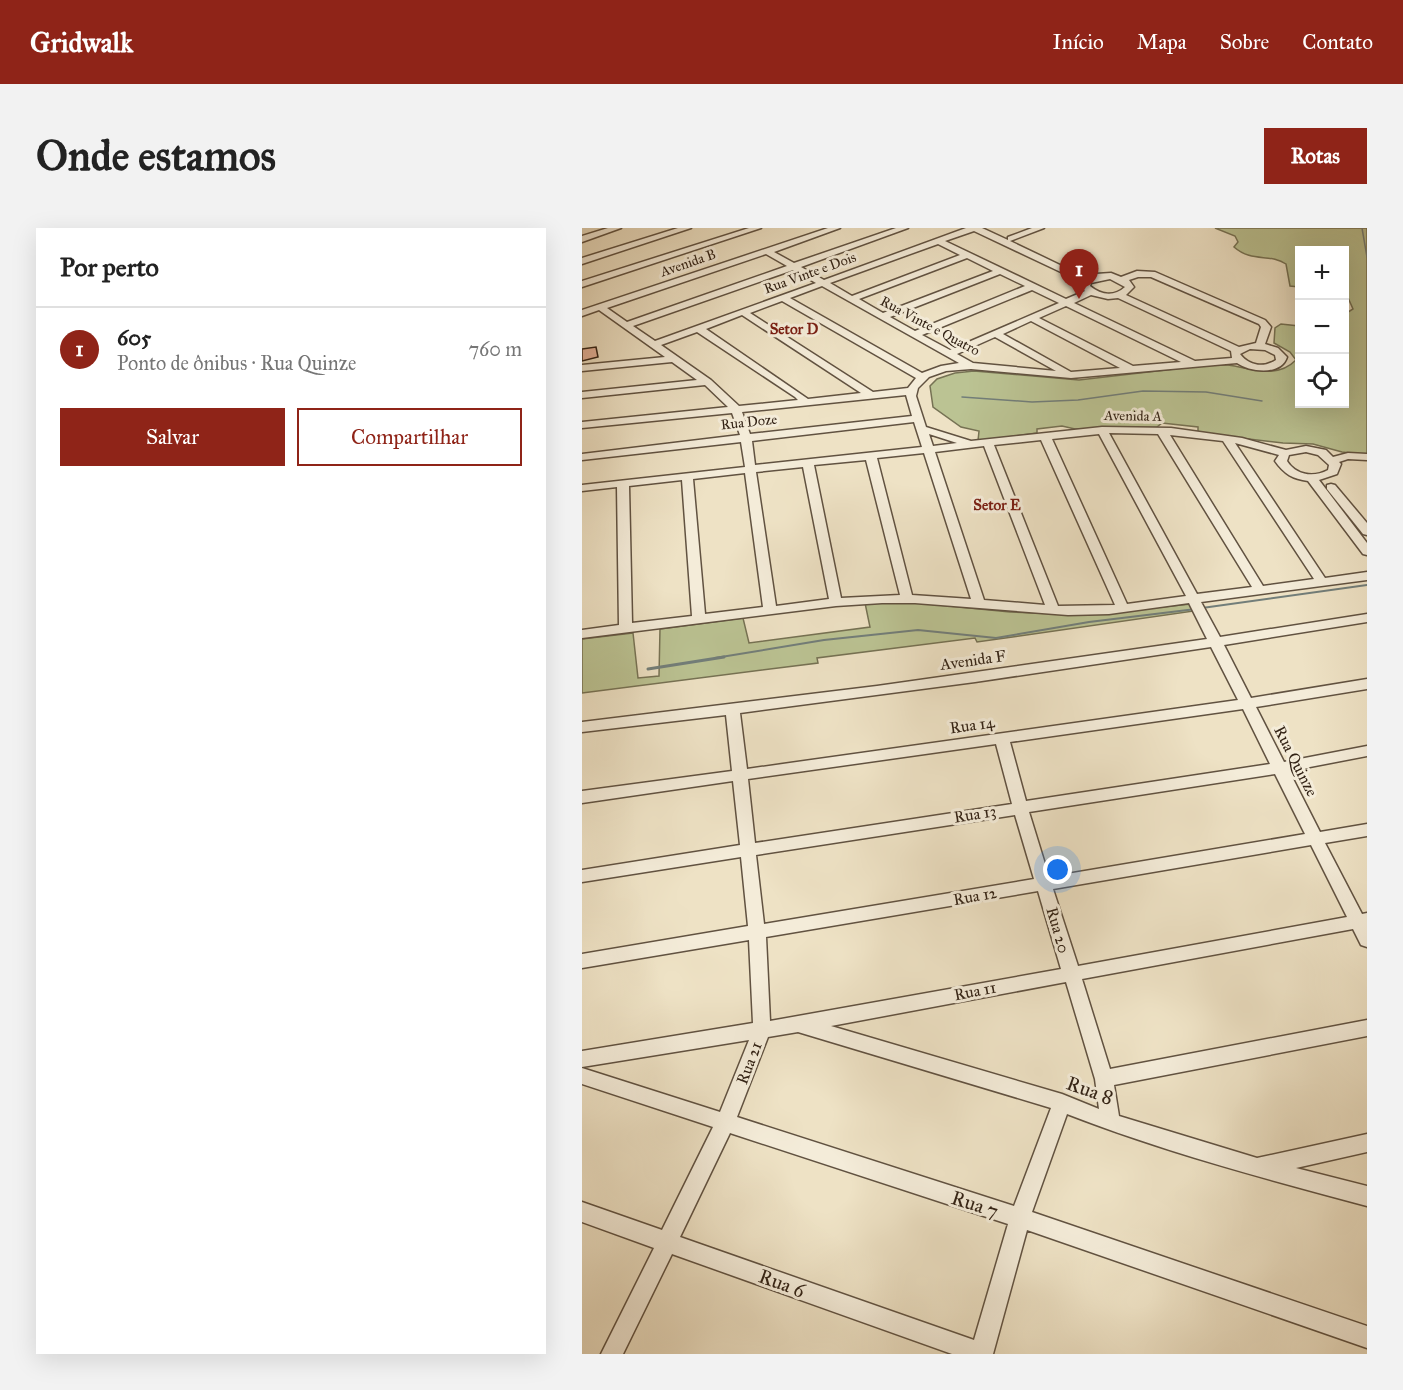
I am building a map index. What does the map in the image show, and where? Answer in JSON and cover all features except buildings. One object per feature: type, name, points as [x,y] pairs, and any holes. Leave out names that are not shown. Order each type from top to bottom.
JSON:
[{"type":"street","points":[[582,239],[617,228]]},
{"type":"street","points":[[582,261],[687,228]]},
{"type":"street","name":"Avenida B","points":[[724,228],[736,235]]},
{"type":"street","points":[[582,284],[663,270],[736,235],[757,228]]},
{"type":"street","name":"Avenida B","points":[[582,308],[663,270],[824,228]]},
{"type":"street","name":"Avenida B","points":[[582,313],[836,228]]},
{"type":"street","points":[[626,325],[904,228]]},
{"type":"street","points":[[975,228],[1087,281]]},
{"type":"street","name":"Rua Vinte e Dois","points":[[655,344],[975,228]]},
{"type":"street","points":[[987,228],[1096,277]]},
{"type":"street","points":[[1011,239],[1040,228]]},
{"type":"street","points":[[938,241],[1191,363]]},
{"type":"street","name":"Rua Vinte e Quatro","points":[[766,251],[971,366],[1071,375],[1191,363],[1260,346]]},
{"type":"street","points":[[852,298],[967,255]]},
{"type":"street","points":[[883,316],[1000,271]]},
{"type":"street","points":[[1123,279],[1141,273],[1152,274],[1262,322],[1266,327],[1260,346],[1279,353],[1281,361],[1266,368],[1250,366],[1239,353],[1123,293],[1104,296],[1091,292],[1085,287],[1087,281],[1096,277],[1111,276],[1123,279],[1129,284],[1123,293]]},
{"type":"street","points":[[916,334],[1034,286]]},
{"type":"street","points":[[951,353],[1091,292]]},
{"type":"street","points":[[783,297],[923,378]]},
{"type":"street","points":[[600,307],[707,382],[735,408],[746,437],[770,610]]},
{"type":"street","points":[[743,312],[869,394]]},
{"type":"street","points":[[1032,318],[1130,369]]},
{"type":"street","points":[[698,328],[800,395],[804,400]]},
{"type":"street","points":[[996,334],[1071,375]]},
{"type":"street","points":[[582,368],[675,359]]},
{"type":"street","points":[[582,425],[804,400],[912,391],[923,378],[955,366],[971,366]]},
{"type":"street","points":[[582,395],[707,382]]},
{"type":"street","points":[[912,391],[979,605]]},
{"type":"street","name":"Rua Doze","points":[[582,456],[746,437],[921,424]]},
{"type":"street","name":"Avenida A","points":[[921,424],[983,444]]},
{"type":"street","name":"Avenida A","points":[[582,488],[1102,430],[1162,431],[1268,447],[1286,453],[1298,449],[1314,450],[1333,460]]},
{"type":"street","name":"Rua Quinze","points":[[1102,430],[1196,605],[1315,839],[1362,921],[1367,940]]},
{"type":"street","points":[[1162,431],[1259,589]]},
{"type":"street","points":[[1045,436],[1123,608]]},
{"type":"street","points":[[1228,440],[1322,582]]},
{"type":"street","points":[[983,444],[1053,610]]},
{"type":"street","points":[[1286,453],[1281,461],[1288,470],[1317,477],[1367,531]]},
{"type":"street","points":[[871,456],[907,599]]},
{"type":"street","points":[[1317,477],[1335,468],[1333,460],[1348,456],[1367,457]]},
{"type":"street","points":[[808,463],[836,602]]},
{"type":"street","points":[[687,476],[699,618]]},
{"type":"street","points":[[1317,477],[1367,551]]},
{"type":"street","points":[[623,484],[626,627]]},
{"type":"street","points":[[582,634],[836,602],[907,599],[1053,610],[1196,605],[1259,589],[1367,576]]},
{"type":"street","name":"Avenida F","points":[[582,727],[733,710],[1216,644],[1367,618]]},
{"type":"street","name":"Rua 14","points":[[582,797],[1246,704],[1367,684]]},
{"type":"street","name":"Rua 21","points":[[612,1354],[726,1122],[762,1029],[757,933],[733,710]]},
{"type":"street","name":"Rua 20","points":[[1002,739],[1020,807],[1104,1079],[1111,1122]]},
{"type":"street","name":"Rua 13","points":[[582,876],[1279,768],[1367,751]]},
{"type":"street","name":"Rua 12","points":[[582,961],[1367,830]]},
{"type":"street","name":"Rua 11","points":[[582,1059],[798,1024],[1362,921]]},
{"type":"street","name":"Rua 8","points":[[798,1024],[1062,1103],[1111,1122],[1256,1167],[1367,1196]]},
{"type":"street","points":[[1104,1079],[1367,1028]]},
{"type":"street","name":"Rua 7","points":[[582,1076],[1020,1218],[1367,1337]]},
{"type":"street","points":[[981,1354],[1020,1218],[1062,1103]]},
{"type":"street","points":[[1256,1167],[1367,1143]]},
{"type":"street","name":"Rua 6","points":[[582,1212],[981,1354]]},
{"type":"green space","points":[[1215,228],[1367,228],[1367,455],[1342,452],[1313,444],[1283,443],[1198,433],[1198,427],[1162,423],[1157,427],[1075,429],[1062,426],[1037,429],[1037,433],[978,441],[979,431],[961,427],[933,407],[930,386],[937,379],[955,373],[974,371],[1079,380],[1209,365],[1228,365],[1272,371],[1280,370],[1295,361],[1295,408],[1349,408],[1349,312],[1353,309],[1349,300],[1349,246],[1295,246],[1295,287],[1290,286],[1286,264],[1241,252],[1234,247],[1238,242],[1235,236]]},
{"type":"green space","points":[[1281,324],[1295,326],[1295,359],[1290,352],[1274,343],[1275,328]]},
{"type":"green space","points":[[908,602],[1010,612],[1084,615],[1191,604],[1194,611],[977,642],[975,638],[817,658],[818,663],[582,693],[582,639],[633,633],[638,678],[659,676],[660,629],[743,618],[749,643],[870,627],[865,603]]},
{"type":"waterway","points":[[1362,228],[1367,257]]},
{"type":"waterway","points":[[962,397],[1032,402],[1078,400],[1143,391],[1206,392],[1262,401]]},
{"type":"waterway","points":[[1202,608],[1367,585]]},
{"type":"waterway","points":[[715,658],[824,640],[918,630],[996,638],[1089,622],[1196,609]]},
{"type":"waterway","points":[[648,669],[724,657]]},
{"type":"place","name":"605","points":[[1079,299]]},
{"type":"district","name":"Setor D","points":[[794,329]]},
{"type":"district","name":"Setor E","points":[[997,505]]}]
